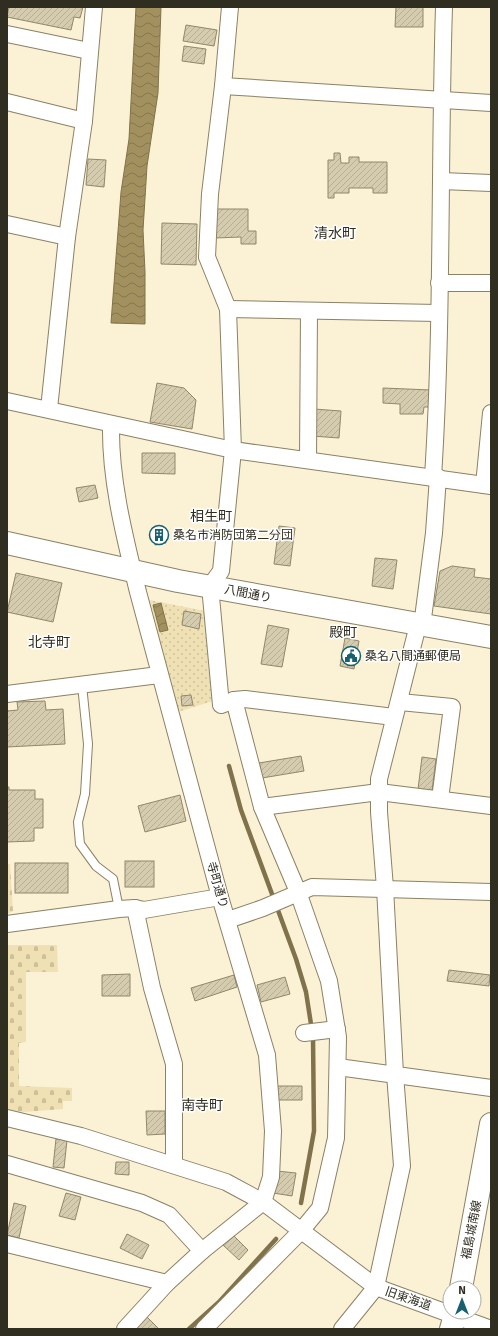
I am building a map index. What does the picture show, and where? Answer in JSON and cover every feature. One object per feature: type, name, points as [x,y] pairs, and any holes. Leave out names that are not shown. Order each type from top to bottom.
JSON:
[{"type":"street","points":[[49,409],[67,237],[84,121],[94,7]]},
{"type":"street","points":[[230,7],[223,86],[210,194],[207,257],[228,309],[233,450],[221,572],[210,586],[221,705],[245,698],[394,717]]},
{"type":"street","points":[[7,1118],[81,1136],[174,1164],[226,1182],[262,1202],[376,1287],[402,1166],[379,812],[379,779],[394,717],[400,702],[420,626],[434,533],[438,414],[441,100],[444,7]]},
{"type":"street","points":[[7,34],[89,51]]},
{"type":"street","points":[[223,86],[491,103]]},
{"type":"street","points":[[7,102],[84,121]]},
{"type":"street","points":[[441,181],[491,182]]},
{"type":"street","points":[[7,224],[67,237]]},
{"type":"street","points":[[439,283],[491,283]]},
{"type":"street","points":[[228,309],[438,313]]},
{"type":"street","points":[[308,460],[309,310]]},
{"type":"street","points":[[7,401],[49,409],[111,425],[233,450],[487,485],[491,413]]},
{"type":"street","name":"寺町通り","points":[[111,425],[110,456],[133,571],[159,675],[220,897],[267,1056],[274,1131],[271,1176],[262,1202]]},
{"type":"street","name":"八間通り","points":[[7,543],[133,571],[210,586],[420,626],[491,637]]},
{"type":"street","points":[[7,694],[159,675]]},
{"type":"street","points":[[204,1329],[301,1231],[320,1208],[336,1138],[338,1067],[337,1029],[329,981],[262,807],[234,700]]},
{"type":"street","points":[[400,702],[452,707],[440,799]]},
{"type":"street","points":[[262,807],[379,792],[491,806]]},
{"type":"street","points":[[228,920],[263,908],[312,887],[491,892]]},
{"type":"street","points":[[7,924],[127,909],[144,910],[220,897]]},
{"type":"street","points":[[127,909],[174,1064],[174,1164]]},
{"type":"street","points":[[311,1032],[337,1029]]},
{"type":"street","points":[[338,1067],[491,1088]]},
{"type":"street","name":"福島城南線","points":[[463,1280],[490,1137]]},
{"type":"street","points":[[7,1164],[88,1186],[142,1203],[169,1215],[202,1251]]},
{"type":"street","points":[[125,1329],[167,1283],[202,1251],[262,1202]]},
{"type":"street","points":[[7,1244],[167,1283]]},
{"type":"street","name":"旧東海道","points":[[342,1329],[376,1287],[442,1314]]},
{"type":"street","name":"旧東海道","points":[[458,1320],[491,1329]]},
{"type":"lane","points":[[82,685],[88,744],[85,794],[78,822],[80,844],[96,866],[113,879],[127,909]]},
{"type":"green space","points":[[150,600],[205,611],[214,697],[213,701],[178,712]]},
{"type":"green space","points":[[7,864],[10,864],[13,911],[7,914]]},
{"type":"green space","points":[[7,945],[57,945],[58,972],[26,972],[26,1042],[19,1043],[19,1086],[72,1088],[72,1101],[63,1101],[63,1109],[24,1112],[7,1111]]},
{"type":"water","points":[[136,7],[161,7],[158,93],[147,166],[143,230],[145,324],[111,323],[121,192],[129,139]]},
{"type":"water","points":[[161,603],[168,630],[160,632],[153,605]]},
{"type":"building","points":[[9,7],[83,7],[80,18],[74,17],[71,30],[7,17]]},
{"type":"building","points":[[396,7],[423,7],[423,27],[395,27]]},
{"type":"building","points":[[186,25],[217,30],[214,46],[183,41]]},
{"type":"building","points":[[184,46],[206,49],[204,64],[182,61]]},
{"type":"building","points":[[334,153],[340,153],[341,163],[349,163],[349,157],[359,157],[359,162],[387,162],[387,193],[373,193],[373,188],[349,188],[349,193],[334,193],[334,198],[328,198],[328,160],[334,160]]},
{"type":"building","points":[[88,159],[106,160],[104,187],[86,185]]},
{"type":"building","points":[[215,209],[248,209],[248,231],[256,231],[256,244],[241,244],[241,237],[215,238]]},
{"type":"building","points":[[162,223],[197,224],[196,265],[161,264]]},
{"type":"building","points":[[157,383],[184,388],[196,400],[192,429],[150,422]]},
{"type":"building","points":[[383,388],[431,390],[430,407],[424,407],[423,414],[400,414],[400,404],[383,403]]},
{"type":"building","points":[[314,409],[341,411],[339,438],[312,436]]},
{"type":"building","points":[[142,453],[175,453],[175,474],[142,473]]},
{"type":"building","points":[[95,485],[98,498],[79,502],[76,488]]},
{"type":"building","name":"桑名市消防団第二分団","points":[[162,526],[166,543],[155,545],[152,528]]},
{"type":"building","points":[[279,526],[295,528],[290,566],[274,564]]},
{"type":"building","points":[[375,558],[397,560],[393,589],[372,586]]},
{"type":"building","points":[[452,566],[475,569],[474,577],[491,579],[491,614],[434,606],[440,571]]},
{"type":"building","points":[[16,573],[62,583],[53,622],[7,612]]},
{"type":"building","points":[[184,611],[201,614],[199,629],[182,625]]},
{"type":"building","points":[[268,625],[289,629],[282,667],[261,664]]},
{"type":"building","points":[[345,638],[359,641],[354,669],[340,666]]},
{"type":"building","points":[[191,695],[193,705],[182,706],[181,696]]},
{"type":"building","points":[[45,701],[46,710],[63,709],[65,744],[7,747],[7,711],[18,710],[17,702]]},
{"type":"building","points":[[301,756],[304,771],[262,778],[259,763]]},
{"type":"building","points":[[422,757],[436,759],[432,791],[418,789]]},
{"type":"building","points":[[7,787],[9,787],[9,790],[35,790],[35,799],[43,799],[43,828],[34,828],[34,841],[7,842]]},
{"type":"building","points":[[180,795],[186,821],[145,832],[138,806]]},
{"type":"building","points":[[125,861],[154,861],[154,887],[125,887]]},
{"type":"building","points":[[15,863],[68,863],[68,893],[15,893]]},
{"type":"building","points":[[449,970],[490,975],[489,986],[447,981]]},
{"type":"building","points":[[130,974],[130,996],[102,996],[102,975]]},
{"type":"building","points":[[234,975],[237,987],[195,1001],[191,988]]},
{"type":"building","points":[[285,977],[290,994],[261,1002],[257,985]]},
{"type":"building","points":[[275,1086],[302,1086],[302,1100],[276,1100]]},
{"type":"building","points":[[146,1111],[165,1111],[165,1134],[147,1135]]},
{"type":"building","points":[[56,1139],[67,1140],[64,1168],[53,1167]]},
{"type":"building","points":[[116,1162],[129,1162],[129,1175],[115,1174]]},
{"type":"building","points":[[277,1171],[296,1173],[292,1196],[273,1193]]},
{"type":"building","points":[[66,1193],[81,1197],[75,1220],[59,1216]]},
{"type":"building","points":[[14,1203],[26,1206],[19,1238],[7,1235]]},
{"type":"building","points":[[127,1234],[149,1245],[142,1259],[120,1248]]},
{"type":"building","points":[[233,1235],[248,1250],[239,1260],[223,1245]]},
{"type":"building","points":[[147,1317],[159,1329],[134,1329]]},
{"type":"waterway","points":[[229,766],[241,810],[296,959],[306,992],[313,1037],[314,1131],[301,1203]]},
{"type":"waterway","points":[[189,1329],[219,1302],[276,1239]]},
{"type":"place","name":"桑名市消防団第二分団","points":[[159,535]]},
{"type":"place","name":"桑名八間通郵便局","points":[[351,656]]},
{"type":"district","name":"清水町","points":[[335,233]]},
{"type":"district","name":"相生町","points":[[211,516]]},
{"type":"district","name":"殿町","points":[[343,632]]},
{"type":"district","name":"北寺町","points":[[49,642]]},
{"type":"district","name":"南寺町","points":[[202,1105]]}]
